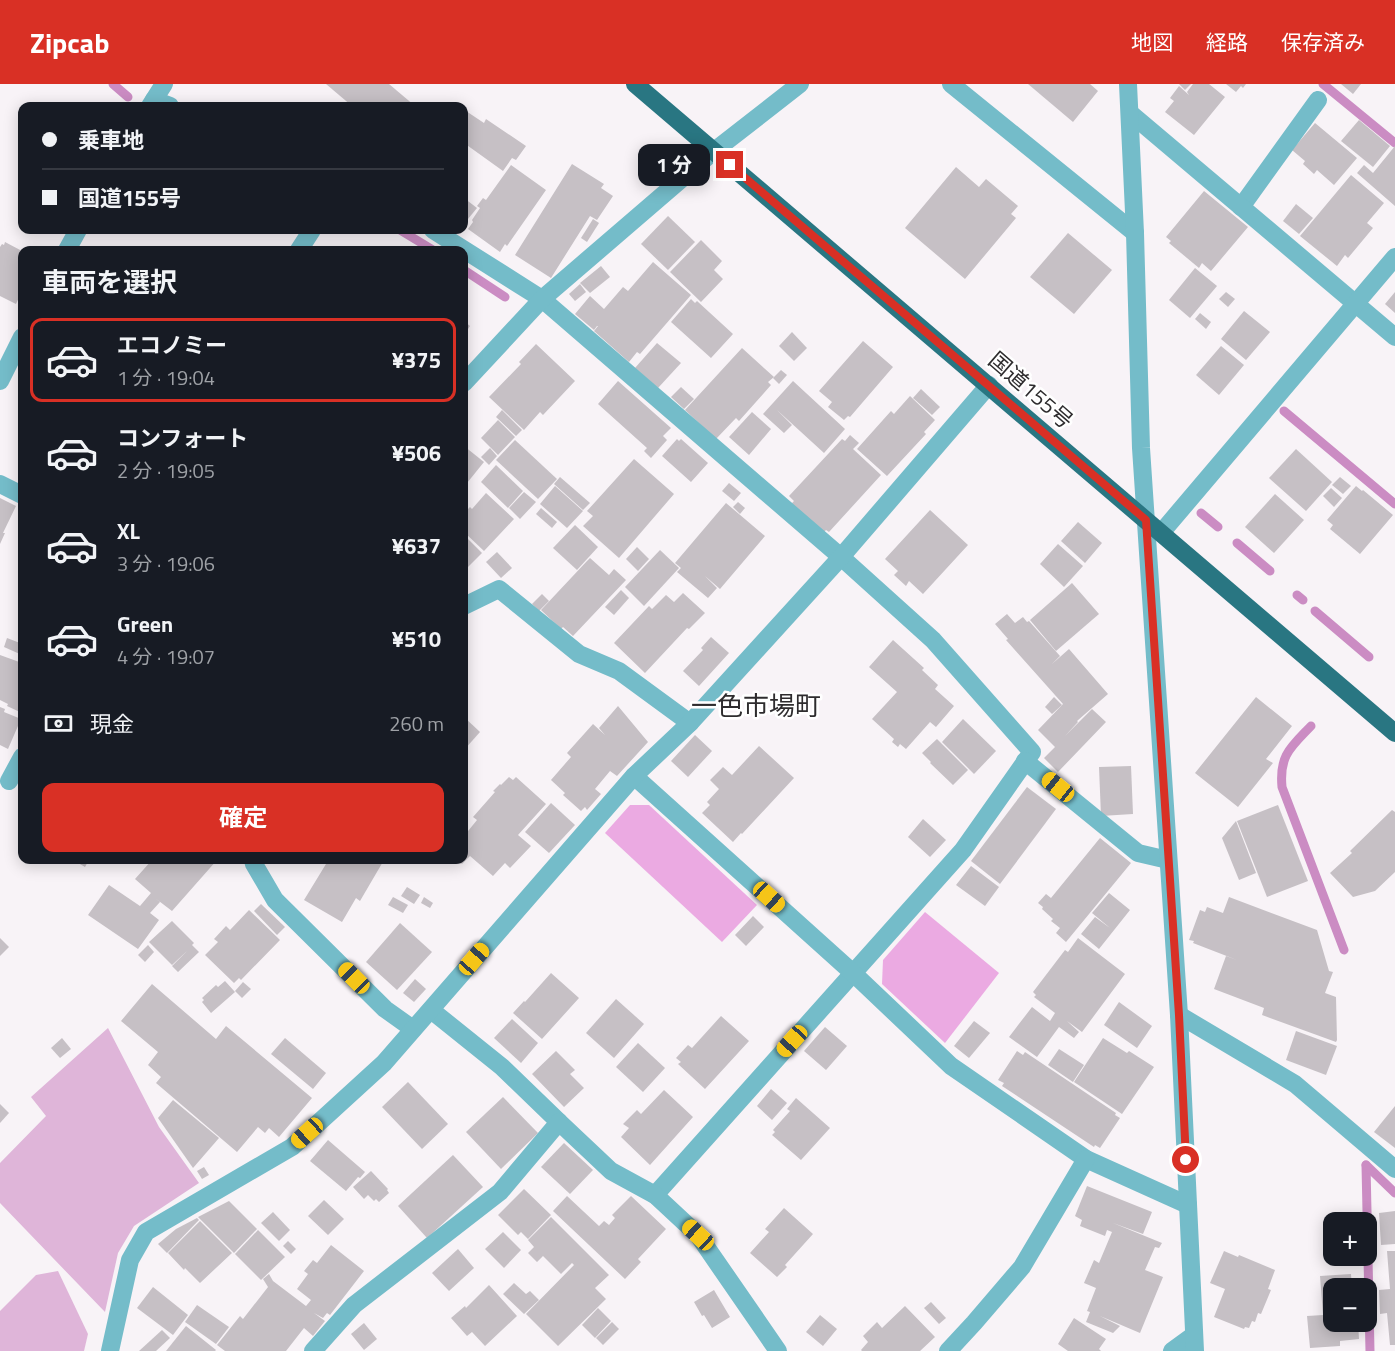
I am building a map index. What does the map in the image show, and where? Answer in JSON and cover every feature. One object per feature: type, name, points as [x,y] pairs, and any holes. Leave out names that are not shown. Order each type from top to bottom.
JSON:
[{"type":"highway","name":"国道155号","points":[[635,84],[1395,733]]},
{"type":"street","points":[[468,379],[542,299],[714,151],[800,84]]},
{"type":"street","points":[[951,84],[1135,233]]},
{"type":"street","points":[[1128,84],[1141,448],[1179,1015],[1194,1343],[1172,1351]]},
{"type":"street","points":[[1241,207],[1318,100]]},
{"type":"street","points":[[1130,113],[1395,337]]},
{"type":"street","points":[[439,234],[458,246]]},
{"type":"street","points":[[468,252],[542,299],[841,557],[933,640],[1032,752],[963,850],[655,1195]]},
{"type":"street","points":[[1161,533],[1395,256]]},
{"type":"street","points":[[0,381],[18,345]]},
{"type":"street","points":[[110,1351],[130,1260],[146,1232],[292,1147],[384,1063],[634,776],[690,723],[841,557],[989,385]]},
{"type":"street","points":[[0,484],[18,493]]},
{"type":"street","points":[[468,604],[499,589],[579,654],[619,671],[690,723]]},
{"type":"street","points":[[1025,761],[1138,853],[1168,860]]},
{"type":"street","points":[[9,781],[18,764]]},
{"type":"street","points":[[634,776],[853,973],[951,1066],[1086,1159],[1188,1205]]},
{"type":"street","points":[[254,864],[276,900],[385,1009],[413,1029]]},
{"type":"street","points":[[430,1010],[502,1067],[611,1171],[655,1195],[698,1235],[778,1351]]},
{"type":"street","points":[[1179,1015],[1295,1084],[1395,1169]]},
{"type":"street","points":[[313,1351],[354,1305],[500,1192],[559,1122]]},
{"type":"street","points":[[948,1351],[1022,1267],[1086,1159]]},
{"type":"shaded area","points":[[630,805],[649,805],[757,905],[722,942],[605,833]]},
{"type":"shaded area","points":[[925,912],[999,973],[945,1043],[882,984],[883,960]]},
{"type":"shaded area","points":[[108,1028],[159,1127],[199,1183],[134,1226],[118,1253],[105,1312],[0,1203],[0,1163],[46,1116],[31,1097]]},
{"type":"shaded area","points":[[58,1271],[88,1334],[84,1351],[0,1351],[0,1311],[36,1275]]},
{"type":"building","points":[[326,84],[389,84],[410,102],[347,102]]},
{"type":"building","points":[[1028,84],[1090,84],[1098,91],[1073,122]]},
{"type":"building","points":[[1179,84],[1191,84],[1185,90]]},
{"type":"building","points":[[1193,84],[1209,84],[1225,97],[1194,135],[1165,112],[1174,101],[1170,98],[1179,86],[1189,95],[1187,92]]},
{"type":"building","points":[[1226,84],[1246,84],[1236,92]]},
{"type":"building","points":[[1341,84],[1361,84],[1353,94]]},
{"type":"building","points":[[468,112],[484,123],[486,119],[526,146],[516,160],[512,158],[503,171],[468,146]]},
{"type":"building","points":[[1359,120],[1390,146],[1373,167],[1341,141]]},
{"type":"building","points":[[1315,123],[1357,158],[1334,185],[1317,170],[1314,174],[1303,164],[1305,161],[1292,150]]},
{"type":"building","points":[[1395,146],[1395,206],[1357,173],[1364,165],[1373,173]]},
{"type":"building","points":[[572,164],[604,184],[601,188],[613,196],[597,220],[590,216],[551,278],[515,255]]},
{"type":"building","points":[[511,165],[546,190],[507,246],[505,244],[500,252],[468,229],[480,208],[477,206],[483,198],[486,200]]},
{"type":"building","points":[[956,167],[979,187],[986,179],[1018,206],[1011,214],[1016,218],[965,279],[905,228]]},
{"type":"building","points":[[1351,175],[1384,203],[1367,223],[1373,228],[1348,258],[1345,255],[1337,266],[1300,236]]},
{"type":"building","points":[[1204,191],[1248,227],[1211,271],[1202,263],[1199,268],[1169,243],[1171,241],[1166,237]]},
{"type":"building","points":[[468,201],[477,208],[468,219]]},
{"type":"building","points":[[1296,204],[1313,218],[1299,234],[1283,221]]},
{"type":"building","points":[[668,216],[695,242],[668,270],[641,244]]},
{"type":"building","points":[[593,219],[599,223],[587,242],[581,238]]},
{"type":"building","points":[[1068,233],[1112,270],[1074,314],[1030,277]]},
{"type":"building","points":[[701,240],[722,261],[714,270],[723,279],[701,302],[670,272]]},
{"type":"building","points":[[5,242],[18,249],[18,300],[16,304],[0,296],[0,247]]},
{"type":"building","points":[[653,262],[691,295],[640,354],[637,352],[629,362],[594,331],[598,326],[594,330],[575,314],[590,296],[604,309],[623,287],[628,291]]},
{"type":"building","points":[[601,266],[610,277],[590,293],[580,283]]},
{"type":"building","points":[[1195,268],[1217,286],[1190,318],[1169,300]]},
{"type":"building","points":[[580,284],[586,292],[575,301],[569,294]]},
{"type":"building","points":[[1226,292],[1235,299],[1228,307],[1219,299]]},
{"type":"building","points":[[1395,292],[1395,313],[1385,304]]},
{"type":"building","points":[[691,299],[695,303],[697,301],[733,334],[711,358],[671,322]]},
{"type":"building","points":[[1244,311],[1270,332],[1246,360],[1221,339]]},
{"type":"building","points":[[1200,313],[1211,322],[1206,329],[1195,319]]},
{"type":"building","points":[[792,332],[807,348],[794,361],[779,346]]},
{"type":"building","points":[[863,341],[893,367],[850,417],[844,420],[828,407],[832,402],[819,391]]},
{"type":"building","points":[[657,343],[681,363],[658,388],[635,368]]},
{"type":"building","points":[[536,344],[575,381],[543,415],[540,412],[524,430],[489,397],[521,364],[519,362]]},
{"type":"building","points":[[1221,346],[1244,365],[1219,395],[1196,375]]},
{"type":"building","points":[[742,348],[774,377],[768,382],[771,385],[739,421],[736,418],[716,439],[685,410]]},
{"type":"building","points":[[781,370],[787,375],[779,384],[773,378]]},
{"type":"building","points":[[618,381],[671,428],[663,436],[667,440],[651,458],[644,451],[647,448],[598,404]]},
{"type":"building","points":[[793,381],[845,429],[824,453],[777,410],[792,425],[784,433],[763,414]]},
{"type":"building","points":[[681,387],[694,399],[684,409],[671,397]]},
{"type":"building","points":[[921,389],[940,407],[932,415],[913,398]]},
{"type":"building","points":[[910,396],[935,420],[924,432],[926,434],[887,476],[857,449],[891,411],[894,414]]},
{"type":"building","points":[[502,410],[522,430],[516,436],[496,417]]},
{"type":"building","points":[[752,412],[771,429],[749,455],[729,437]]},
{"type":"building","points":[[498,420],[515,437],[498,455],[481,438]]},
{"type":"building","points":[[850,435],[859,443],[853,449],[881,475],[829,532],[826,530],[823,533],[791,504],[794,501],[789,496],[842,439],[845,441]]},
{"type":"building","points":[[677,439],[679,441],[681,439],[708,463],[691,482],[662,456]]},
{"type":"building","points":[[515,440],[557,479],[538,499],[496,460]]},
{"type":"building","points":[[490,448],[497,456],[489,465],[481,457]]},
{"type":"building","points":[[468,449],[484,462],[468,482]]},
{"type":"building","points":[[1296,449],[1332,482],[1306,511],[1269,478]]},
{"type":"building","points":[[634,459],[674,494],[619,558],[583,526],[593,516],[587,511]]},
{"type":"building","points":[[496,465],[523,491],[508,508],[481,482]]},
{"type":"building","points":[[560,477],[590,503],[583,510],[554,484]]},
{"type":"building","points":[[1340,477],[1351,486],[1343,494],[1332,485]]},
{"type":"building","points":[[729,483],[741,493],[734,501],[722,491]]},
{"type":"building","points":[[555,486],[583,511],[567,528],[540,504]]},
{"type":"building","points":[[1356,486],[1393,515],[1360,554],[1330,529],[1333,525],[1327,520]]},
{"type":"building","points":[[1331,488],[1342,498],[1334,507],[1323,496]]},
{"type":"building","points":[[524,492],[536,502],[520,519],[509,508]]},
{"type":"building","points":[[486,493],[514,519],[484,551],[468,536],[468,509],[470,507],[472,509]]},
{"type":"building","points":[[1275,494],[1304,520],[1274,553],[1245,527]]},
{"type":"building","points":[[0,498],[16,506],[0,544]]},
{"type":"building","points":[[738,502],[745,508],[740,514],[733,507]]},
{"type":"building","points":[[726,503],[765,536],[720,589],[705,576],[717,588],[708,598],[677,572],[681,568],[675,563]]},
{"type":"building","points":[[541,508],[557,522],[552,528],[536,514]]},
{"type":"building","points":[[930,510],[968,545],[923,594],[909,581],[906,586],[894,575],[898,571],[885,559]]},
{"type":"building","points":[[1078,522],[1102,543],[1085,563],[1061,541]]},
{"type":"building","points":[[575,525],[598,547],[577,570],[553,548]]},
{"type":"building","points":[[468,539],[482,553],[468,567]]},
{"type":"building","points":[[1058,544],[1083,566],[1064,587],[1040,564]]},
{"type":"building","points":[[637,547],[649,559],[638,571],[626,559]]},
{"type":"building","points":[[660,550],[679,568],[644,606],[625,587]]},
{"type":"building","points":[[497,552],[512,568],[501,578],[486,562]]},
{"type":"building","points":[[590,558],[609,575],[614,569],[626,580],[573,636],[563,627],[561,629],[541,610]]},
{"type":"building","points":[[1072,583],[1099,614],[1056,651],[1030,620]]},
{"type":"building","points":[[621,590],[629,598],[614,615],[605,607]]},
{"type":"building","points":[[683,593],[705,613],[689,629],[687,628],[645,673],[614,643],[649,606],[652,609],[666,595],[674,602]]},
{"type":"building","points":[[542,594],[549,601],[539,611],[532,604]]},
{"type":"building","points":[[1007,614],[1015,623],[1023,617],[1027,622],[1029,621],[1060,656],[1052,664],[1069,649],[1108,694],[1077,721],[1065,736],[1092,709],[1106,722],[1058,772],[1044,758],[1055,747],[1038,730],[1063,704],[1006,640],[1008,639],[995,624]]},
{"type":"building","points":[[711,637],[729,653],[699,686],[683,671],[703,650],[701,648]]},
{"type":"building","points":[[7,638],[18,642],[18,653],[4,647]]},
{"type":"building","points":[[893,640],[924,668],[922,670],[938,685],[935,689],[954,706],[936,727],[930,722],[906,749],[892,742],[894,739],[872,719],[897,692],[869,667]]},
{"type":"building","points":[[0,655],[18,662],[18,711],[0,700]]},
{"type":"building","points":[[1054,697],[1062,705],[1052,714],[1045,707]]},
{"type":"building","points":[[1256,697],[1292,726],[1266,759],[1273,763],[1238,807],[1195,773]]},
{"type":"building","points":[[618,706],[648,742],[617,776],[610,771],[595,789],[601,794],[587,810],[585,807],[581,811],[563,795],[565,793],[551,780],[571,757],[567,753],[593,724],[605,735],[599,728]]},
{"type":"building","points":[[0,707],[5,709],[4,712],[18,718],[18,726],[8,749],[0,745]]},
{"type":"building","points":[[963,719],[996,751],[974,774],[942,742]]},
{"type":"building","points":[[468,721],[480,732],[468,746]]},
{"type":"building","points":[[695,735],[712,751],[688,777],[671,761]]},
{"type":"building","points":[[937,739],[968,770],[953,785],[922,753]]},
{"type":"building","points":[[759,746],[794,778],[733,842],[702,813],[710,805],[707,802],[719,789],[710,780],[723,767],[732,775]]},
{"type":"building","points":[[1131,766],[1133,814],[1101,816],[1099,767]]},
{"type":"building","points":[[509,777],[513,780],[516,777],[546,804],[518,835],[531,846],[510,868],[505,863],[493,876],[470,856],[468,858],[468,831],[477,820],[473,817],[495,792],[493,791]]},
{"type":"building","points":[[1027,787],[1056,809],[1000,884],[971,861]]},
{"type":"building","points":[[551,803],[575,825],[549,853],[525,832]]},
{"type":"building","points":[[1278,805],[1308,881],[1267,897],[1237,821]]},
{"type":"building","points":[[1392,810],[1395,812],[1395,872],[1375,891],[1353,897],[1330,873]]},
{"type":"building","points":[[923,819],[946,840],[930,857],[908,837]]},
{"type":"building","points":[[1236,821],[1256,873],[1239,880],[1222,838]]},
{"type":"building","points":[[1100,838],[1131,863],[1066,942],[1056,933],[1060,928],[1051,921],[1053,919],[1038,903],[1046,894],[1051,898]]},
{"type":"building","points":[[148,864],[213,864],[172,911],[155,898],[160,902],[150,913],[159,920],[138,949],[88,915],[109,885],[140,906],[151,893],[135,879]]},
{"type":"building","points":[[326,864],[382,864],[360,901],[356,898],[342,922],[304,900]]},
{"type":"building","points":[[971,866],[999,887],[985,906],[956,885]]},
{"type":"building","points":[[407,887],[420,895],[414,904],[401,896]]},
{"type":"building","points":[[1109,893],[1130,910],[1099,949],[1081,934],[1095,917],[1110,928],[1092,913]]},
{"type":"building","points":[[393,897],[408,905],[403,913],[388,905]]},
{"type":"building","points":[[424,897],[433,903],[430,908],[421,903]]},
{"type":"building","points":[[1229,897],[1317,930],[1329,971],[1333,972],[1325,993],[1336,997],[1336,1042],[1262,1015],[1264,1008],[1214,989],[1226,956],[1237,960],[1189,940],[1200,910],[1205,912],[1207,907],[1223,913]]},
{"type":"building","points":[[261,904],[285,927],[277,935],[254,911]]},
{"type":"building","points":[[249,910],[280,940],[241,980],[239,978],[234,983],[205,955],[218,942],[214,939],[226,926],[230,930]]},
{"type":"building","points":[[753,916],[764,927],[746,946],[735,935]]},
{"type":"building","points":[[172,921],[194,943],[192,945],[199,952],[178,972],[172,966],[187,951],[172,965],[149,942]]},
{"type":"building","points":[[400,923],[432,952],[397,990],[366,962]]},
{"type":"building","points":[[0,938],[9,947],[0,956]]},
{"type":"building","points":[[1078,938],[1125,974],[1082,1032],[1067,1021],[1079,1032],[1074,1038],[1059,1027],[1037,1057],[1009,1037],[1032,1007],[1050,1021],[1055,1013],[1034,997],[1036,995],[1033,992],[1065,950],[1068,952]]},
{"type":"building","points":[[148,945],[154,952],[145,962],[138,955]]},
{"type":"building","points":[[551,973],[579,998],[542,1039],[513,1013]]},
{"type":"building","points":[[415,979],[426,989],[414,1002],[403,993]]},
{"type":"building","points":[[225,981],[235,992],[211,1013],[202,1002],[204,1000],[202,998],[216,985],[218,987]]},
{"type":"building","points":[[243,982],[251,989],[242,998],[235,991]]},
{"type":"building","points":[[152,984],[216,1039],[226,1026],[312,1098],[279,1137],[269,1128],[265,1133],[258,1127],[237,1152],[156,1083],[161,1077],[148,1065],[158,1052],[121,1021]]},
{"type":"building","points":[[616,999],[644,1024],[614,1058],[586,1033]]},
{"type":"building","points":[[1119,1002],[1152,1026],[1137,1048],[1104,1025]]},
{"type":"building","points":[[721,1016],[749,1041],[705,1089],[678,1064],[681,1062],[676,1058],[688,1045],[692,1048]]},
{"type":"building","points":[[512,1019],[538,1043],[521,1063],[494,1038]]},
{"type":"building","points":[[974,1021],[990,1033],[969,1058],[954,1046]]},
{"type":"building","points":[[825,1027],[847,1046],[826,1070],[804,1051]]},
{"type":"building","points":[[1296,1031],[1337,1046],[1326,1075],[1286,1060]]},
{"type":"building","points":[[62,1038],[71,1049],[60,1058],[51,1048]]},
{"type":"building","points":[[285,1038],[326,1073],[313,1089],[271,1054]]},
{"type":"building","points":[[1103,1038],[1154,1067],[1122,1114],[1074,1082]]},
{"type":"building","points":[[638,1043],[665,1068],[643,1092],[616,1067]]},
{"type":"building","points":[[1059,1049],[1084,1065],[1073,1082],[1048,1065]]},
{"type":"building","points":[[556,1051],[575,1070],[570,1074],[584,1088],[564,1107],[532,1074]]},
{"type":"building","points":[[1017,1051],[1023,1055],[1025,1052],[1116,1113],[1115,1115],[1120,1118],[1100,1148],[1095,1145],[1094,1147],[1002,1086],[1004,1083],[998,1080]]},
{"type":"building","points":[[408,1082],[448,1124],[422,1149],[382,1107]]},
{"type":"building","points":[[771,1089],[787,1103],[772,1120],[757,1106]]},
{"type":"building","points":[[664,1090],[693,1117],[650,1165],[621,1137],[629,1128],[623,1124],[637,1110],[641,1114]]},
{"type":"building","points":[[503,1097],[538,1133],[501,1169],[466,1132]]},
{"type":"building","points":[[796,1098],[830,1128],[801,1160],[772,1135],[775,1132],[773,1130],[790,1111],[787,1109]]},
{"type":"building","points":[[173,1100],[219,1138],[193,1168],[158,1118]]},
{"type":"building","points":[[0,1104],[9,1113],[0,1123]]},
{"type":"building","points":[[1395,1106],[1395,1148],[1374,1132]]},
{"type":"building","points":[[328,1140],[365,1172],[346,1191],[310,1161]]},
{"type":"building","points":[[564,1143],[593,1170],[570,1194],[541,1167]]},
{"type":"building","points":[[453,1155],[483,1187],[427,1238],[398,1206]]},
{"type":"building","points":[[204,1167],[209,1175],[202,1179],[197,1171]]},
{"type":"building","points":[[371,1171],[388,1189],[389,1193],[379,1202],[376,1199],[374,1201],[368,1195],[364,1199],[353,1187]]},
{"type":"building","points":[[1087,1186],[1152,1212],[1143,1234],[1113,1223],[1162,1243],[1159,1248],[1155,1247],[1145,1270],[1163,1277],[1140,1333],[1100,1316],[1120,1326],[1113,1333],[1086,1322],[1090,1312],[1087,1311],[1096,1288],[1084,1283],[1094,1260],[1099,1263],[1112,1232],[1107,1230],[1105,1236],[1080,1226],[1082,1220],[1075,1216]]},
{"type":"building","points":[[524,1189],[551,1215],[528,1239],[521,1232],[518,1235],[498,1215]]},
{"type":"building","points":[[567,1196],[599,1226],[604,1221],[609,1225],[615,1218],[612,1215],[631,1196],[666,1229],[638,1259],[641,1262],[625,1279],[553,1211]]},
{"type":"building","points":[[324,1200],[344,1219],[328,1235],[308,1216]]},
{"type":"building","points":[[229,1201],[257,1229],[234,1253],[198,1217]]},
{"type":"building","points":[[784,1208],[813,1234],[777,1277],[750,1253],[769,1232],[765,1229]]},
{"type":"building","points":[[1395,1211],[1395,1244],[1381,1245],[1379,1213]]},
{"type":"building","points":[[273,1212],[290,1230],[279,1241],[261,1223]]},
{"type":"building","points":[[551,1217],[609,1275],[595,1288],[606,1299],[558,1346],[526,1314],[574,1265],[572,1263],[561,1274],[543,1256],[537,1262],[528,1253],[534,1247],[528,1240]]},
{"type":"building","points":[[197,1218],[199,1220],[167,1253],[158,1244],[176,1229]]},
{"type":"building","points":[[200,1221],[232,1253],[200,1283],[168,1253]]},
{"type":"building","points":[[258,1230],[285,1257],[261,1280],[235,1254]]},
{"type":"building","points":[[503,1232],[521,1250],[504,1268],[485,1249]]},
{"type":"building","points":[[288,1241],[296,1249],[291,1254],[283,1246]]},
{"type":"building","points":[[331,1245],[364,1271],[330,1315],[327,1313],[323,1318],[314,1313],[325,1321],[313,1336],[304,1328],[286,1351],[225,1351],[217,1345],[240,1316],[243,1319],[268,1287],[263,1279],[269,1274],[273,1281],[306,1306],[311,1300],[297,1289],[308,1274],[304,1271],[313,1260],[317,1263]]},
{"type":"building","points":[[458,1249],[474,1268],[449,1291],[432,1273]]},
{"type":"building","points":[[1224,1251],[1275,1270],[1268,1289],[1271,1290],[1261,1314],[1258,1313],[1255,1322],[1252,1321],[1249,1328],[1244,1329],[1214,1317],[1225,1289],[1210,1283]]},
{"type":"building","points":[[1387,1251],[1395,1251],[1395,1345],[1390,1345],[1387,1313],[1380,1314],[1379,1290],[1390,1289]]},
{"type":"building","points":[[1351,1274],[1351,1278],[1323,1278],[1323,1315],[1320,1276]]},
{"type":"building","points":[[514,1283],[526,1294],[530,1291],[539,1300],[524,1314],[503,1294]]},
{"type":"building","points":[[489,1285],[517,1316],[485,1346],[472,1332],[467,1336],[451,1318],[465,1306],[466,1308]]},
{"type":"building","points":[[153,1287],[188,1315],[173,1335],[137,1308]]},
{"type":"building","points":[[714,1290],[730,1317],[712,1328],[694,1302]]},
{"type":"building","points":[[931,1302],[946,1318],[939,1324],[924,1308]]},
{"type":"building","points":[[197,1305],[229,1327],[216,1344],[185,1322]]},
{"type":"building","points":[[905,1306],[935,1337],[920,1351],[862,1351],[868,1342],[863,1336],[877,1322],[882,1328]]},
{"type":"building","points":[[598,1308],[611,1321],[595,1338],[582,1325]]},
{"type":"building","points":[[820,1315],[837,1329],[823,1346],[806,1332]]},
{"type":"building","points":[[1323,1315],[1323,1332],[1359,1332],[1359,1339],[1340,1341],[1340,1346],[1310,1348],[1307,1316]]},
{"type":"building","points":[[1074,1318],[1106,1339],[1099,1349],[1101,1351],[1068,1351],[1058,1344]]},
{"type":"building","points":[[612,1322],[619,1329],[603,1345],[596,1338]]},
{"type":"building","points":[[364,1323],[377,1339],[364,1350],[351,1334]]},
{"type":"building","points":[[186,1326],[216,1350],[166,1351]]},
{"type":"building","points":[[162,1330],[170,1338],[156,1351],[139,1351]]},
{"type":"waterway","points":[[113,84],[128,97]]},
{"type":"waterway","points":[[1323,84],[1395,143]]},
{"type":"waterway","points":[[407,234],[426,246]]},
{"type":"waterway","points":[[468,273],[505,297]]},
{"type":"waterway","points":[[1284,411],[1395,504]]},
{"type":"waterway","points":[[1201,513],[1218,527]]},
{"type":"waterway","points":[[1237,543],[1270,571]]},
{"type":"waterway","points":[[1297,595],[1303,600]]},
{"type":"waterway","points":[[1315,611],[1369,657]]},
{"type":"waterway","points":[[1311,726],[1288,752],[1282,767],[1282,787],[1344,950]]},
{"type":"waterway","points":[[1366,1165],[1370,1351]]},
{"type":"waterway","points":[[1366,1165],[1395,1193]]},
{"type":"district","name":"一色市場町","points":[[756,705]]},
{"type":"route","points":[[730,165],[1146,520],[1179,1015],[1186,1160]]}]
